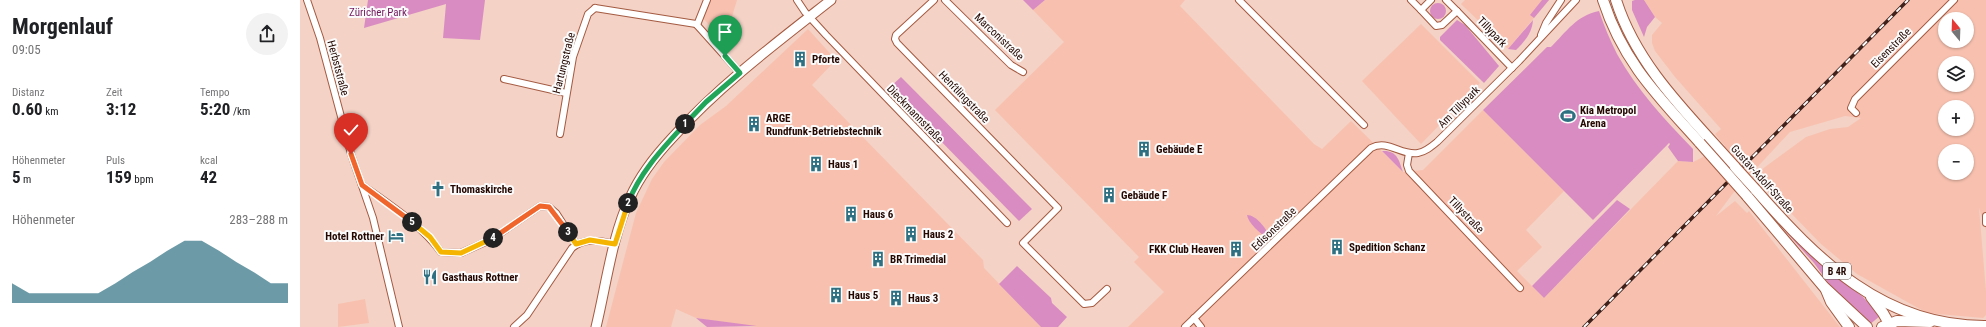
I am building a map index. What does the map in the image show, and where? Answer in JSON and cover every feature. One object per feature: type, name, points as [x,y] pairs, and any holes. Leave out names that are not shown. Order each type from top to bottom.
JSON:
[{"type":"main road","name":"Gustav-Adolf-Straße","points":[[1603,0],[1618,40],[1637,71],[1747,196],[1824,287],[1867,327]]},
{"type":"main road","name":"Gustav-Adolf-Straße","points":[[1616,0],[1630,36],[1648,66],[1673,97],[1812,251],[1863,290],[1896,308],[1940,322]]},
{"type":"main road","name":"Gustav-Adolf-Straße","points":[[1824,287],[1831,302],[1849,327]]},
{"type":"main road","points":[[1863,290],[1879,307],[1887,326]]},
{"type":"main road","name":"Gustav-Adolf-Straße","points":[[1887,326],[1903,321],[1916,323],[1940,322],[1986,326]]},
{"type":"street","name":"Herbststraße","points":[[307,0],[320,38],[351,154],[373,218],[399,327]]},
{"type":"street","points":[[594,0],[595,8],[691,22],[697,25],[740,73]]},
{"type":"street","points":[[697,25],[707,0]]},
{"type":"street","name":"Dieckmannstraße","points":[[797,0],[809,17],[1007,223]]},
{"type":"street","points":[[596,327],[615,244],[630,198],[650,164],[692,116],[740,73],[831,0]]},
{"type":"street","name":"Henftlingstraße","points":[[934,0],[896,35],[895,39],[897,43],[1058,208],[1024,243],[1084,304],[1092,303],[1107,289]]},
{"type":"street","name":"Marconistraße","points":[[945,0],[1011,65],[1023,72]]},
{"type":"street","points":[[1240,0],[1364,125]]},
{"type":"street","points":[[1410,0],[1436,26],[1442,25],[1457,11]]},
{"type":"street","points":[[1421,10],[1431,0]]},
{"type":"street","name":"Tillypark","points":[[1446,0],[1512,68]]},
{"type":"street","name":"Am Tillypark","points":[[1540,39],[1546,23],[1562,0]]},
{"type":"street","name":"Am Tillypark","points":[[1377,146],[1386,145],[1409,152],[1424,151],[1437,142],[1512,68],[1576,0]]},
{"type":"street","name":"Eisenstraße","points":[[1856,113],[1851,108],[1855,98],[1954,0]]},
{"type":"street","name":"Hartungstraße","points":[[560,134],[573,58],[588,14],[595,8]]},
{"type":"street","points":[[504,79],[566,93]]},
{"type":"street","name":"Edisonstraße","points":[[1185,327],[1271,246],[1361,157],[1377,146]]},
{"type":"street","name":"Tillystraße","points":[[1409,152],[1407,164],[1409,171],[1520,288]]},
{"type":"street","points":[[362,185],[420,228],[430,237],[441,252],[461,253],[492,239],[540,206],[549,207],[556,214],[576,244]]},
{"type":"street","points":[[1986,216],[1986,223]]},
{"type":"street","points":[[514,327],[527,315],[569,251],[576,244],[590,240],[615,244]]},
{"type":"street","points":[[1194,318],[1201,327]]},
{"type":"shaded area","points":[[709,0],[737,0],[730,23],[719,32],[712,28],[703,18]]},
{"type":"shaded area","points":[[1045,0],[1185,0],[1180,6],[1314,144],[1322,149],[1351,121],[1403,172],[1423,170],[1483,110],[1564,191],[1526,230],[1542,247],[1517,271],[1544,298],[1678,161],[1693,162],[1725,146],[1715,134],[1721,129],[1675,77],[1655,51],[1652,43],[1652,35],[1662,23],[1655,17],[1644,0],[1986,0],[1986,230],[1979,208],[1986,291],[1986,315],[1983,318],[1927,313],[1857,274],[1821,244],[1755,176],[1806,137],[1830,129],[1848,127],[1861,118],[1845,116],[1790,132],[1734,192],[1716,216],[1735,201],[1747,213],[1749,211],[1840,327],[1128,327],[1164,292],[1134,262],[1139,257],[995,110],[1064,42],[1033,10]]},
{"type":"shaded area","points":[[1465,0],[1549,0],[1508,49],[1461,4]]},
{"type":"shaded area","points":[[1421,24],[1480,83],[1421,144],[1362,81]]},
{"type":"shaded area","points":[[808,29],[836,60],[812,85],[983,260],[984,268],[1041,327],[757,327],[696,318],[676,309],[671,327],[606,327],[636,213],[652,179],[664,162],[700,125],[726,106]]},
{"type":"shaded area","points":[[365,299],[369,323],[338,327],[338,304]]},
{"type":"green space","name":"Züricher Park","points":[[368,0],[485,0],[480,40],[443,38],[446,4],[364,28]]},
{"type":"green space","points":[[1023,0],[1045,0],[1033,10]]},
{"type":"green space","points":[[1542,0],[1549,0],[1534,18],[1530,15]]},
{"type":"green space","points":[[1644,0],[1655,17],[1647,27],[1644,37],[1632,10],[1632,1]]},
{"type":"green space","points":[[1438,3],[1444,5],[1446,11],[1444,17],[1438,19],[1432,17],[1430,11],[1432,5]]},
{"type":"green space","name":"Kia Metropol Arena","points":[[1599,11],[1617,54],[1633,80],[1672,127],[1693,149],[1693,162],[1678,161],[1668,147],[1670,144],[1669,143],[1593,220],[1483,110],[1547,47],[1551,47],[1572,25],[1584,16]]},
{"type":"green space","points":[[1457,20],[1465,25],[1499,66],[1484,83],[1440,40],[1440,37]]},
{"type":"green space","points":[[1533,20],[1530,33],[1516,50],[1508,49]]},
{"type":"green space","points":[[901,77],[1032,209],[1019,221],[889,88]]},
{"type":"green space","points":[[1382,151],[1391,152],[1397,157],[1403,172]]},
{"type":"green space","points":[[1752,191],[1819,262],[1863,297],[1880,316],[1869,325],[1832,288],[1814,263],[1751,193]]},
{"type":"green space","points":[[1617,200],[1630,209],[1544,298],[1532,286]]},
{"type":"green space","points":[[1247,215],[1254,217],[1260,222],[1266,229],[1269,236],[1267,238],[1258,231]]},
{"type":"green space","points":[[1017,266],[1051,298],[1052,303],[1067,317],[1058,327],[1041,327],[999,284]]},
{"type":"green space","points":[[696,318],[757,326],[707,327]]},
{"type":"railway","points":[[1584,327],[1908,0]]},
{"type":"place","name":"Pforte","points":[[800,59]]},
{"type":"place","name":"Kia Metropol Arena","points":[[1568,116]]},
{"type":"place","name":"ARGE Rundfunk-Betriebstechnik","points":[[754,124]]},
{"type":"place","name":"Gebäude E","points":[[1144,149]]},
{"type":"place","name":"Haus 1","points":[[816,164]]},
{"type":"place","name":"Thomaskirche","points":[[438,189]]},
{"type":"place","name":"Gebäude F","points":[[1109,195]]},
{"type":"place","name":"Haus 6","points":[[851,214]]},
{"type":"place","name":"Haus 2","points":[[911,234]]},
{"type":"place","name":"Hotel Rottner","points":[[396,236]]},
{"type":"place","name":"Spedition Schanz","points":[[1337,247]]},
{"type":"place","name":"FKK Club Heaven","points":[[1236,249]]},
{"type":"place","name":"BR Trimedial","points":[[878,259]]},
{"type":"place","name":"Gasthaus Rottner","points":[[430,277]]},
{"type":"place","name":"Haus 5","points":[[836,295]]},
{"type":"place","name":"Haus 3","points":[[896,298]]},
{"type":"route","points":[[351,154],[362,185],[420,228],[430,237],[441,252],[461,253],[492,239],[540,206],[549,207],[556,214],[576,244],[594,240],[615,244],[622,218],[630,198],[635,187],[650,164],[692,116],[740,73],[725,56]]}]
